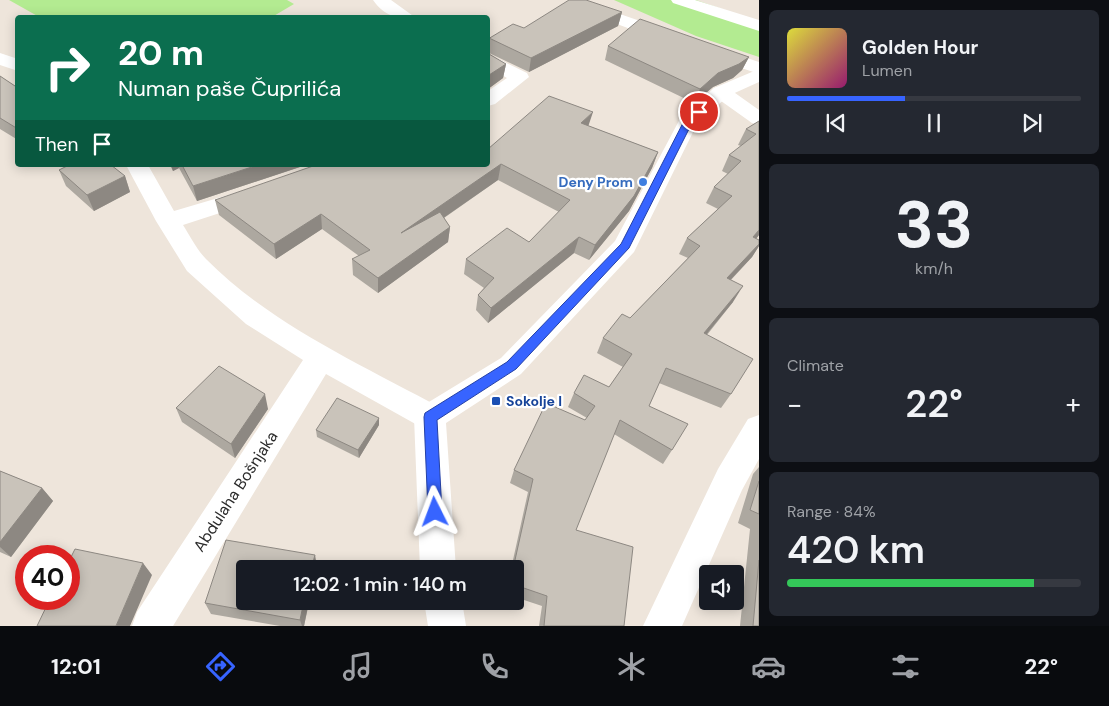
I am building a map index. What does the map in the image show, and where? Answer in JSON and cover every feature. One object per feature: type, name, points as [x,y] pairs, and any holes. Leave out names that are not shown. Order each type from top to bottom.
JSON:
[{"type":"street","points":[[382,0],[389,7],[403,15]]},
{"type":"street","points":[[679,0],[759,26]]},
{"type":"street","points":[[578,5],[759,68]]},
{"type":"street","points":[[0,58],[15,65]]},
{"type":"street","points":[[490,61],[520,77],[490,99]]},
{"type":"street","points":[[430,417],[512,366],[625,246],[688,121],[721,92],[759,75]]},
{"type":"street","points":[[721,92],[759,119]]},
{"type":"street","points":[[138,167],[168,221],[196,265],[256,317],[321,357],[430,417]]},
{"type":"street","points":[[168,221],[268,189]]},
{"type":"street","name":"Abdulaha Bošnjaka","points":[[150,626],[321,357]]},
{"type":"street","points":[[430,417],[438,560]]},
{"type":"street","points":[[662,626],[730,480],[759,429]]},
{"type":"street","points":[[445,610],[448,626]]},
{"type":"green space","points":[[9,0],[287,0],[294,4],[275,15],[36,15]]},
{"type":"green space","points":[[614,0],[696,0],[759,22],[759,57],[696,36]]},
{"type":"building","points":[[569,0],[586,0],[622,12],[531,58],[490,37],[513,24],[524,28]]},
{"type":"building","points":[[640,19],[749,57],[739,64],[718,73],[700,89],[608,46]]},
{"type":"building","points":[[490,55],[506,64],[490,74]]},
{"type":"building","points":[[0,76],[15,86],[15,127],[0,118]]},
{"type":"building","points":[[549,96],[593,112],[581,123],[658,152],[634,196],[595,245],[579,237],[491,308],[478,295],[494,278],[466,259],[507,228],[529,242],[570,200],[501,164],[401,233],[440,212],[450,227],[378,278],[352,259],[370,250],[321,214],[274,244],[215,200],[310,167],[490,167],[490,147]]},
{"type":"building","points":[[759,121],[759,230],[753,237],[759,240],[759,244],[727,278],[743,286],[704,333],[753,359],[731,394],[666,368],[649,406],[688,424],[672,450],[620,420],[576,530],[633,547],[624,626],[544,626],[547,596],[524,588],[524,560],[515,560],[533,479],[514,470],[546,403],[585,420],[595,406],[574,393],[584,375],[609,387],[632,354],[603,338],[622,314],[630,318],[700,246],[687,238],[732,196],[714,187],[741,161],[729,155],[756,134],[746,129]]},
{"type":"building","points":[[65,167],[114,167],[125,176],[87,195],[59,170]]},
{"type":"building","points":[[183,167],[252,167],[193,186]]},
{"type":"building","points":[[219,366],[265,394],[231,444],[176,408]]},
{"type":"building","points":[[337,398],[379,418],[358,450],[316,430]]},
{"type":"building","points":[[0,471],[42,488],[0,542]]},
{"type":"building","points":[[759,481],[759,514],[750,510]]},
{"type":"building","points":[[226,540],[315,555],[314,560],[236,560],[236,609],[205,603]]},
{"type":"building","points":[[80,550],[143,563],[116,626],[37,626],[45,610],[80,610]]},
{"type":"building","points":[[759,560],[759,626],[753,626]]},
{"type":"building","points":[[244,610],[302,610],[300,620]]},
{"type":"place","name":"Deny Prom","points":[[643,182]]},
{"type":"place","name":"Sokolje I","points":[[496,401]]},
{"type":"route","points":[[435,512],[430,417],[512,366],[625,246],[688,121],[699,112]]}]
